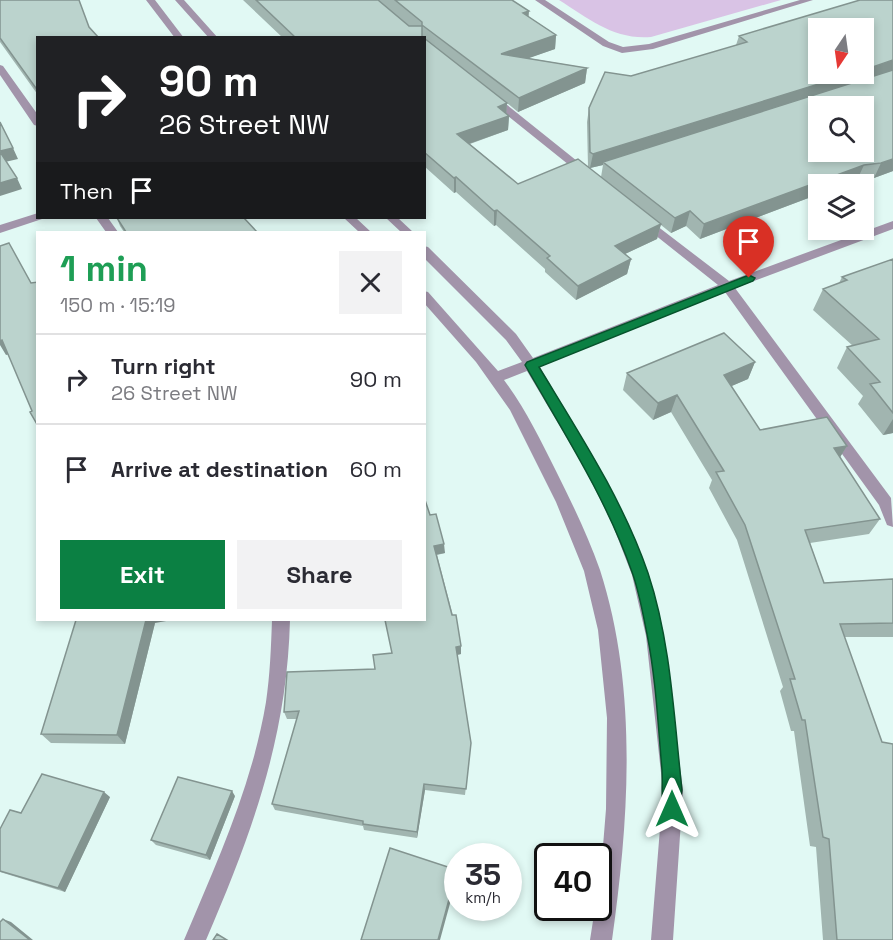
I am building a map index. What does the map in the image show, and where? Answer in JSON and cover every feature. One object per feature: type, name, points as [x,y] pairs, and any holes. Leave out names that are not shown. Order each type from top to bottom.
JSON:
[{"type":"street","points":[[150,0],[178,36]]},
{"type":"street","points":[[179,0],[212,36]]},
{"type":"street","points":[[539,0],[606,44],[622,50],[650,47],[808,0]]},
{"type":"street","points":[[0,68],[36,120]]},
{"type":"street","points":[[479,88],[595,176]]},
{"type":"street","points":[[634,212],[727,286],[886,502],[893,520]]},
{"type":"street","points":[[0,229],[36,217]]},
{"type":"street","points":[[351,219],[363,231]]},
{"type":"street","points":[[393,219],[406,231]]},
{"type":"street","points":[[495,378],[727,286],[890,230]]},
{"type":"street","points":[[426,252],[511,337],[531,365],[590,464],[620,523],[640,574],[655,636],[673,790],[662,940]]},
{"type":"street","points":[[426,297],[451,323],[512,401],[582,540],[598,590],[610,658],[616,737],[614,826],[609,889],[601,940]]},
{"type":"street","points":[[195,940],[228,865],[264,757],[282,654],[281,621]]},
{"type":"shaded area","points":[[559,0],[781,0],[651,37],[638,37],[602,27]]},
{"type":"building","points":[[0,0],[79,0],[89,27],[97,36],[36,36],[36,88],[0,38]]},
{"type":"building","points":[[256,0],[378,0],[409,26],[422,26],[422,36],[294,36]]},
{"type":"building","points":[[395,0],[512,0],[529,11],[523,13],[556,35],[501,54],[587,68],[519,98],[422,25],[422,22]]},
{"type":"building","points":[[860,0],[893,0],[893,60],[874,67],[874,18],[808,18],[808,84],[819,84],[593,154],[590,152],[589,108],[605,72],[631,76],[747,42],[739,36]]},
{"type":"building","points":[[426,40],[507,103],[498,107],[509,116],[457,134],[518,184],[578,159],[661,224],[615,246],[631,259],[578,286],[547,258],[550,256],[497,210],[494,211],[456,177],[454,178],[426,154]]},
{"type":"building","points":[[893,70],[893,159],[864,165],[840,174],[808,174],[808,186],[704,224],[690,211],[675,218],[603,162],[808,97],[808,162],[874,162],[874,96],[811,96],[849,84],[874,84],[874,76]]},
{"type":"building","points":[[0,122],[13,148],[0,151]]},
{"type":"building","points":[[0,152],[17,178],[0,183]]},
{"type":"building","points":[[118,219],[245,219],[256,231],[125,231]]},
{"type":"building","points":[[9,243],[31,283],[36,282],[36,422],[2,340],[0,341],[0,246]]},
{"type":"building","points":[[893,259],[893,413],[870,384],[880,382],[847,347],[879,339],[823,289],[847,280],[842,277]]},
{"type":"building","points":[[724,333],[755,362],[724,375],[760,430],[827,417],[847,446],[834,448],[880,519],[805,530],[824,583],[893,579],[893,623],[840,624],[882,742],[893,744],[893,940],[837,940],[829,839],[823,837],[805,720],[802,720],[790,679],[795,679],[745,525],[716,472],[724,471],[677,395],[658,403],[627,373]]},
{"type":"building","points":[[426,503],[430,515],[436,514],[444,544],[434,546],[452,615],[456,615],[461,646],[456,647],[471,743],[466,789],[424,784],[417,832],[363,824],[363,821],[272,804],[299,711],[284,712],[287,672],[375,669],[373,655],[392,653],[385,621],[426,621]]},
{"type":"building","points":[[76,621],[146,621],[117,735],[41,734]]},
{"type":"building","points":[[42,774],[104,792],[58,888],[0,871],[0,829],[10,810],[21,813]]},
{"type":"building","points":[[178,777],[232,791],[206,855],[151,840]]},
{"type":"building","points":[[390,848],[444,866],[444,918],[438,940],[361,940]]},
{"type":"building","points":[[3,919],[30,940],[0,940],[0,922]]},
{"type":"building","points":[[217,934],[227,940],[213,940]]},
{"type":"route","points":[[672,809],[673,790],[655,636],[640,574],[620,523],[590,464],[531,365],[749,278]]}]
